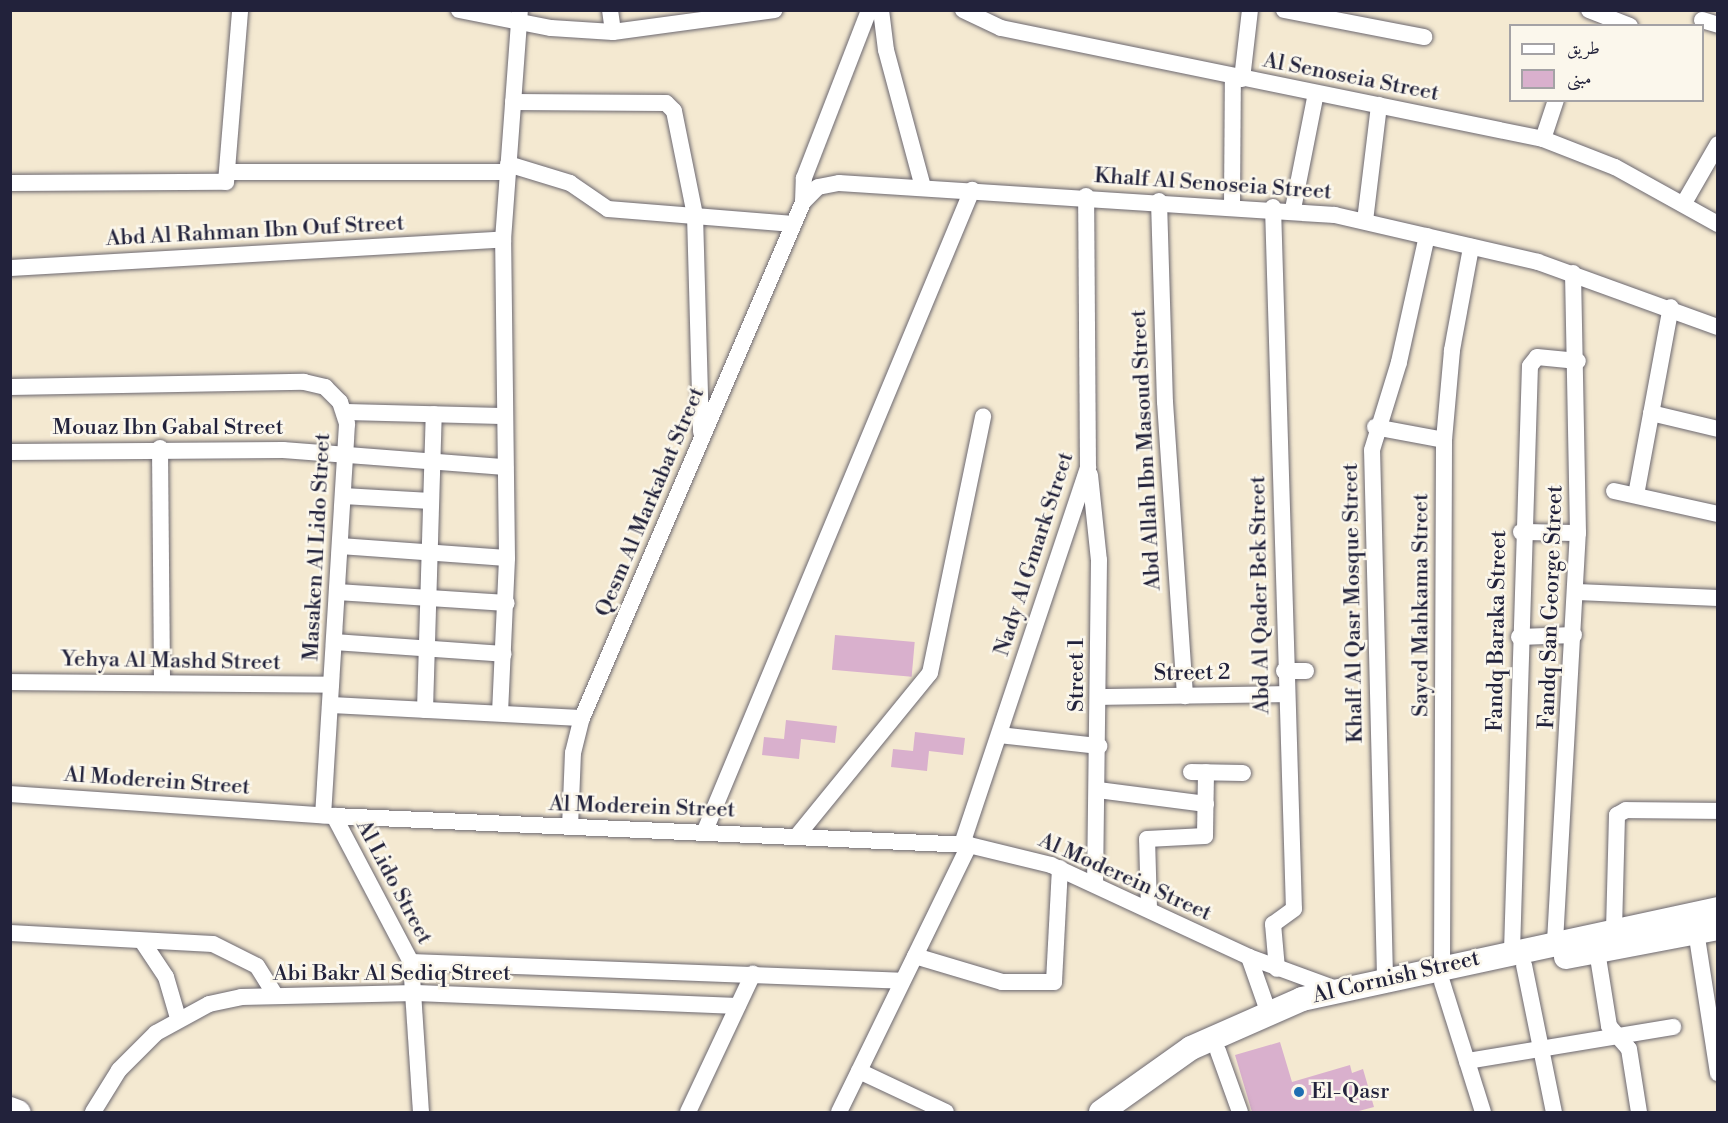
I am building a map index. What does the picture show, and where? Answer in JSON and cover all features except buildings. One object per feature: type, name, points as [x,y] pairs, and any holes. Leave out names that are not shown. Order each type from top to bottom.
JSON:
[{"type":"street","points":[[10,183],[222,183],[230,172],[240,10]]},
{"type":"street","points":[[459,10],[613,32],[775,10]]},
{"type":"street","points":[[610,10],[613,32]]},
{"type":"street","points":[[803,202],[804,178],[869,10]]},
{"type":"street","points":[[881,10],[886,50],[923,187]]},
{"type":"street","name":"Al Senoseia Street","points":[[963,10],[1000,28],[1543,139],[1615,167],[1684,203],[1718,224]]},
{"type":"street","points":[[1232,205],[1238,78],[1250,10]]},
{"type":"street","points":[[1284,10],[1424,37]]},
{"type":"street","points":[[1589,10],[1625,24]]},
{"type":"street","points":[[500,713],[507,603],[503,416],[503,240],[519,17]]},
{"type":"street","points":[[1293,209],[1316,93]]},
{"type":"street","points":[[513,102],[666,103],[674,111],[695,214],[701,439]]},
{"type":"street","points":[[1543,139],[1555,102]]},
{"type":"street","points":[[1365,221],[1379,105]]},
{"type":"street","points":[[1684,203],[1716,149]]},
{"type":"street","points":[[230,172],[508,168],[570,183],[608,209],[695,214],[793,224]]},
{"type":"street","name":"Khalf Al Senoseia Street","points":[[803,202],[828,183],[1293,209],[1365,221],[1573,273],[1718,327]]},
{"type":"street","points":[[704,832],[972,190]]},
{"type":"street","name":"Nady Al Gmark Street","points":[[839,1113],[915,956],[965,844],[1088,468],[1086,196]]},
{"type":"street","name":"Abd Allah Ibn Masoud Street","points":[[1159,201],[1166,435],[1185,696]]},
{"type":"street","name":"Qesm Al Markabat Street","points":[[570,827],[573,753],[582,718],[803,202]]},
{"type":"street","name":"Abd Al Qader Bek Street","points":[[1273,207],[1284,671],[1294,909],[1273,924],[1277,969]]},
{"type":"street","name":"Khalf Al Qasr Mosque Street","points":[[1385,977],[1375,427],[1400,362],[1427,236]]},
{"type":"street","name":"Abd Al Rahman Ibn Ouf Street","points":[[10,268],[503,240]]},
{"type":"street","name":"Sayed Mahkama Street","points":[[1471,247],[1452,350],[1444,440],[1442,974],[1483,1113]]},
{"type":"street","name":"Fandq San George Street","points":[[1555,942],[1577,592],[1578,361],[1573,273]]},
{"type":"street","points":[[1636,495],[1671,308]]},
{"type":"street","name":"Fandq Baraka Street","points":[[1554,1113],[1541,1048],[1518,958],[1521,532],[1531,362],[1537,357],[1578,361]]},
{"type":"street","name":"Masaken Al Lido Street","points":[[10,387],[304,382],[325,387],[345,412],[343,496],[330,705],[329,816]]},
{"type":"street","points":[[345,412],[503,416]]},
{"type":"street","points":[[1651,413],[1718,429]]},
{"type":"street","points":[[425,710],[434,414]]},
{"type":"street","points":[[797,836],[930,674],[983,416]]},
{"type":"street","points":[[1375,427],[1444,440]]},
{"type":"street","points":[[160,448],[162,683]]},
{"type":"street","name":"Mouaz Ibn Gabal Street","points":[[10,452],[160,448],[345,453],[505,467]]},
{"type":"street","name":"Street 1","points":[[1088,468],[1099,560],[1101,697],[1095,883]]},
{"type":"street","points":[[1614,491],[1718,514]]},
{"type":"street","points":[[343,496],[431,501]]},
{"type":"street","points":[[1521,532],[1578,533]]},
{"type":"street","points":[[340,546],[507,558]]},
{"type":"street","points":[[337,591],[507,603]]},
{"type":"street","points":[[1577,592],[1718,597]]},
{"type":"street","points":[[1519,637],[1574,635]]},
{"type":"street","points":[[334,642],[504,654]]},
{"type":"street","points":[[1284,671],[1306,671]]},
{"type":"street","name":"Yehya Al Mashd Street","points":[[10,682],[331,685]]},
{"type":"street","name":"Street 2","points":[[1101,697],[1285,694]]},
{"type":"street","points":[[330,705],[582,718]]},
{"type":"street","points":[[999,735],[1099,746]]},
{"type":"street","points":[[1149,909],[1148,838],[1203,838],[1206,804],[1198,772],[1243,773]]},
{"type":"street","points":[[1098,790],[1206,804]]},
{"type":"street","name":"Al Moderein Street","points":[[10,794],[329,816],[965,844],[1060,868],[1249,957],[1336,989]]},
{"type":"street","points":[[1614,930],[1617,815],[1626,810],[1718,811]]},
{"type":"street","name":"Al Lido Street","points":[[329,816],[411,962],[416,993],[421,1113]]},
{"type":"street","points":[[915,956],[1002,982],[1054,982],[1060,868]]},
{"type":"street","name":"Al Cornish Street","points":[[1518,958],[1555,942],[1718,909]]},
{"type":"street","points":[[1707,929],[1718,1073]]},
{"type":"street","name":"Al Cornish Street","points":[[1126,1113],[1218,1051],[1310,1012],[1442,974],[1518,958],[1597,951],[1707,929]]},
{"type":"street","points":[[10,933],[142,940],[229,948],[257,966],[275,995]]},
{"type":"street","points":[[142,940],[166,977],[178,1018]]},
{"type":"street","points":[[1597,951],[1609,1026],[1629,1049],[1639,1113]]},
{"type":"street","points":[[1249,957],[1268,1011]]},
{"type":"street","name":"Abi Bakr Al Sediq Street","points":[[411,962],[902,981]]},
{"type":"street","points":[[688,1113],[753,974]]},
{"type":"street","name":"Al Cornish Street","points":[[1101,1113],[1167,1062],[1268,1011],[1336,989],[1385,977],[1442,974]]},
{"type":"street","name":"Abi Bakr Al Sediq Street","points":[[93,1113],[136,1050],[178,1018],[208,1004],[275,995],[416,993],[738,1006]]},
{"type":"street","points":[[1467,1061],[1673,1027]]},
{"type":"street","points":[[1218,1051],[1240,1113]]},
{"type":"street","points":[[860,1071],[946,1113]]},
{"type":"street","points":[[10,1109],[18,1113]]},
{"type":"place","name":"El-Qasr","points":[[1299,1092]]}]
